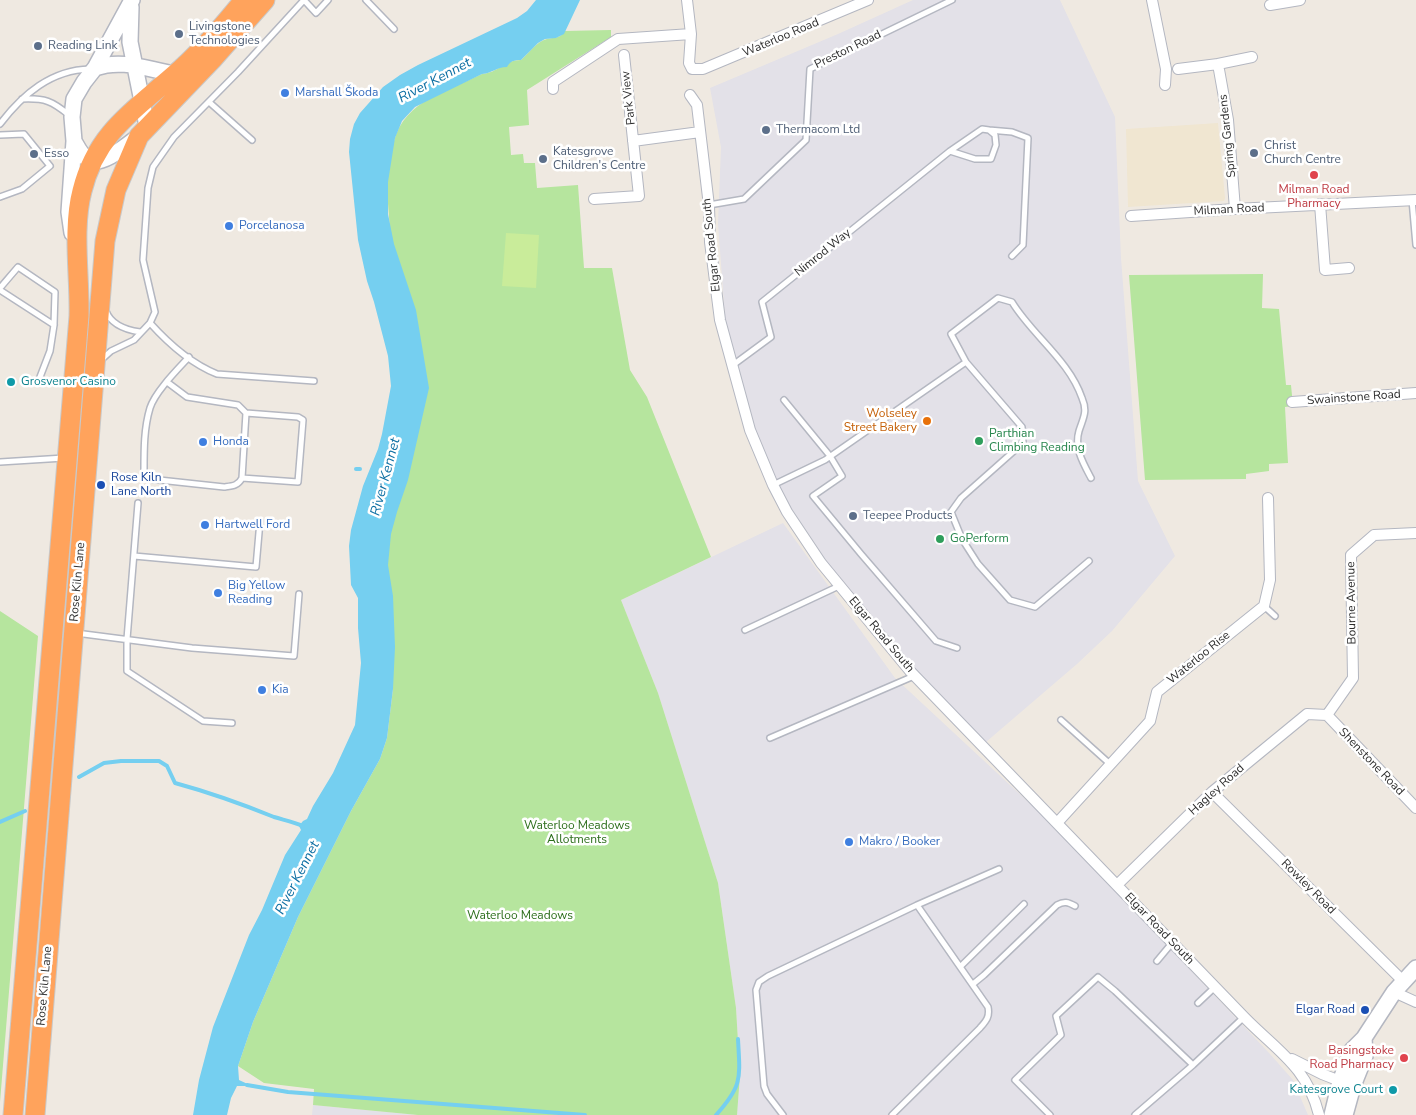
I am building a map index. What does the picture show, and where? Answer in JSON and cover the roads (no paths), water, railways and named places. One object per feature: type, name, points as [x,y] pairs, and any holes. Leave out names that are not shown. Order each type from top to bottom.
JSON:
[{"type":"highway","points":[[77,249],[81,193],[93,162],[118,123],[175,74],[244,0]]},
{"type":"highway","points":[[143,131],[212,60],[265,0]]},
{"type":"highway","name":"Rose Kiln Lane","points":[[35,1115],[105,241],[110,212],[123,171],[143,131]]},
{"type":"highway","name":"Rose Kiln Lane","points":[[13,1115],[68,458],[78,316],[79,281],[77,249]]},
{"type":"street","name":"Rose Kiln Lane","points":[[131,0],[129,35],[141,102],[143,131]]},
{"type":"street","name":"Rose Kiln Lane","points":[[77,249],[70,228],[69,212],[74,141],[72,117],[74,99],[78,90],[95,68],[131,0]]},
{"type":"street","points":[[553,89],[553,82],[618,39],[691,34],[687,0]]},
{"type":"street","name":"Waterloo Road","points":[[691,34],[689,63],[692,69],[704,69],[848,4],[868,0]]},
{"type":"street","points":[[1152,0],[1166,69],[1165,85]]},
{"type":"street","points":[[1270,5],[1300,0]]},
{"type":"street","name":"Park View","points":[[594,200],[639,196],[624,55]]},
{"type":"street","points":[[1178,69],[1252,57]]},
{"type":"street","points":[[95,68],[109,64],[134,64],[175,74]]},
{"type":"street","name":"Spring Gardens","points":[[1218,64],[1228,120],[1235,209]]},
{"type":"street","name":"Elgar Road South","points":[[690,95],[697,105],[709,206],[710,242],[720,320],[750,430],[773,485],[787,512],[821,563],[915,676],[1244,1017],[1289,1058],[1304,1078],[1314,1098],[1319,1115]]},
{"type":"street","points":[[74,141],[85,157],[93,162],[98,162],[109,158],[143,131]]},
{"type":"street","name":"Park View","points":[[633,141],[700,132]]},
{"type":"street","name":"Milman Road","points":[[1131,216],[1414,200]]},
{"type":"street","points":[[1320,204],[1325,270],[1350,268]]},
{"type":"street","name":"Swainstone Road","points":[[1292,402],[1416,393]]},
{"type":"street","points":[[1264,606],[1270,580],[1268,498]]},
{"type":"street","name":"Bourne Avenue","points":[[1327,715],[1353,678],[1351,555],[1374,535],[1416,533]]},
{"type":"street","name":"Waterloo Rise","points":[[1057,823],[1150,721],[1158,692],[1264,606]]},
{"type":"street","name":"Hagley Road","points":[[1117,885],[1212,792],[1307,714],[1327,715]]},
{"type":"street","name":"Shenstone Road","points":[[1327,715],[1416,808]]},
{"type":"street","name":"Rowley Road","points":[[1212,792],[1399,987]]},
{"type":"street","points":[[1344,1114],[1346,1084],[1365,1056],[1364,1038],[1399,987],[1416,968]]},
{"type":"street","points":[[1399,987],[1416,1002]]},
{"type":"street","name":"Elgar Road South","points":[[1289,1058],[1346,1084]]},
{"type":"lane","points":[[96,363],[111,351],[134,340],[150,323],[155,312],[143,260],[148,188],[153,167],[174,137],[304,0],[316,13],[328,0]]},
{"type":"lane","points":[[366,0],[394,29]]},
{"type":"lane","name":"Preston Road","points":[[709,206],[744,200],[806,140],[810,69],[952,0]]},
{"type":"lane","points":[[0,124],[37,85],[58,75],[80,69],[95,68]]},
{"type":"lane","points":[[22,99],[42,99],[50,102],[72,117]]},
{"type":"lane","points":[[209,102],[252,140]]},
{"type":"lane","name":"Nimrod Way","points":[[733,365],[771,337],[762,302],[950,151],[982,129],[989,130]]},
{"type":"lane","points":[[950,151],[974,159],[991,158],[996,145],[995,135],[989,130]]},
{"type":"lane","points":[[989,130],[1012,132],[1028,138],[1024,245],[1012,256]]},
{"type":"lane","points":[[0,135],[24,134],[50,166],[22,189],[0,197]]},
{"type":"lane","points":[[1414,200],[1416,245]]},
{"type":"lane","points":[[40,377],[50,351],[54,325],[55,292],[18,267],[0,289],[54,325]]},
{"type":"lane","points":[[101,294],[108,317],[115,324],[130,331],[140,332]]},
{"type":"lane","points":[[1089,561],[1035,607],[1010,600],[978,564],[962,539],[951,512],[961,498],[1023,443],[1022,427],[966,362],[951,334],[998,298],[1012,302],[1066,369],[1083,398],[1085,412],[1079,432],[1078,448],[1081,461],[1091,478]]},
{"type":"lane","points":[[150,323],[204,369],[217,374],[314,381]]},
{"type":"lane","points":[[189,357],[166,382],[151,406],[144,435],[144,471],[146,476],[150,479],[224,487],[234,486],[242,478],[246,413]]},
{"type":"lane","points":[[773,485],[830,456],[966,362]]},
{"type":"lane","points":[[166,382],[187,397],[238,405],[246,413],[298,417],[303,420],[298,482],[242,478]]},
{"type":"lane","points":[[784,400],[830,456],[842,476],[813,496],[936,641],[957,648]]},
{"type":"lane","points":[[0,462],[68,458]]},
{"type":"lane","points":[[138,503],[127,639],[127,672],[203,721],[232,723]]},
{"type":"lane","points":[[134,556],[256,567],[260,521]]},
{"type":"lane","points":[[745,630],[840,586]]},
{"type":"lane","points":[[73,633],[192,648],[294,656],[299,594]]},
{"type":"lane","points":[[1264,606],[1275,616]]},
{"type":"lane","points":[[770,738],[915,676]]},
{"type":"lane","points":[[1061,720],[1110,764]]},
{"type":"lane","points":[[783,1115],[767,1094],[764,1086],[756,990],[759,982],[784,968],[917,905],[999,869]]},
{"type":"lane","points":[[973,984],[1058,905],[1062,902],[1068,902],[1075,906]]},
{"type":"lane","points":[[961,966],[1024,904]]},
{"type":"lane","points":[[892,1115],[986,1021],[990,1014],[988,1007],[961,966],[917,905]]},
{"type":"lane","points":[[1156,960],[1172,942]]},
{"type":"lane","points":[[1050,1115],[1015,1080],[1061,1035],[1056,1016],[1098,977],[1192,1065]]},
{"type":"lane","points":[[1198,1003],[1215,987]]},
{"type":"lane","points":[[1135,1115],[1244,1017]]},
{"type":"water","name":"River Kennet","points":[[536,0],[580,0],[564,34],[538,43],[521,60],[512,61],[507,67],[482,74],[415,107],[402,121],[395,138],[388,182],[388,214],[394,244],[416,310],[429,388],[408,480],[391,534],[388,565],[393,596],[395,647],[393,689],[387,738],[380,759],[351,811],[298,917],[253,1022],[238,1066],[239,1080],[252,1086],[237,1086],[231,1098],[227,1115],[193,1115],[199,1080],[213,1027],[249,935],[262,910],[285,855],[301,830],[299,826],[307,819],[333,773],[355,725],[361,663],[358,598],[351,585],[349,546],[351,530],[363,486],[382,434],[391,386],[388,356],[367,281],[358,240],[349,152],[354,124],[360,113],[383,87],[400,75],[517,18],[527,11]]},
{"type":"waterway","points":[[79,777],[104,763],[159,761],[167,766],[175,783],[303,826]]},
{"type":"waterway","points":[[0,822],[25,811]]},
{"type":"waterway","points":[[716,1115],[731,1096],[738,1080],[738,1039]]},
{"type":"waterway","points":[[247,1085],[288,1092],[585,1115]]},
{"type":"place","name":"Livingstone Technologies","points":[[179,34]]},
{"type":"place","name":"Reading Link","points":[[38,46]]},
{"type":"place","name":"Marshall Škoda","points":[[285,93]]},
{"type":"place","name":"Thermacom Ltd","points":[[766,130]]},
{"type":"place","name":"Christ Church Centre","points":[[1254,153]]},
{"type":"place","name":"Esso","points":[[34,154]]},
{"type":"place","name":"Katesgrove Children's Centre","points":[[543,159]]},
{"type":"place","name":"Milman Road Pharmacy","points":[[1314,175]]},
{"type":"place","name":"Porcelanosa","points":[[229,226]]},
{"type":"place","name":"Grosvenor Casino","points":[[11,382]]},
{"type":"place","name":"Wolseley Street Bakery","points":[[927,421]]},
{"type":"place","name":"Parthian Climbing Reading","points":[[979,441]]},
{"type":"place","name":"Honda","points":[[203,442]]},
{"type":"place","name":"Rose Kiln Lane North","points":[[101,485]]},
{"type":"place","name":"Teepee Products","points":[[853,516]]},
{"type":"place","name":"Hartwell Ford","points":[[205,525]]},
{"type":"place","name":"GoPerform","points":[[940,539]]},
{"type":"place","name":"Big Yellow Reading","points":[[218,593]]},
{"type":"place","name":"Kia","points":[[262,690]]},
{"type":"place","name":"Makro / Booker","points":[[849,842]]},
{"type":"place","name":"Elgar Road","points":[[1365,1010]]},
{"type":"place","name":"Basingstoke Road Pharmacy","points":[[1404,1058]]},
{"type":"place","name":"Katesgrove Court","points":[[1393,1090]]},
{"type":"park label","name":"Waterloo Meadows Allotments","points":[[577,833]]},
{"type":"park label","name":"Waterloo Meadows","points":[[520,916]]}]
